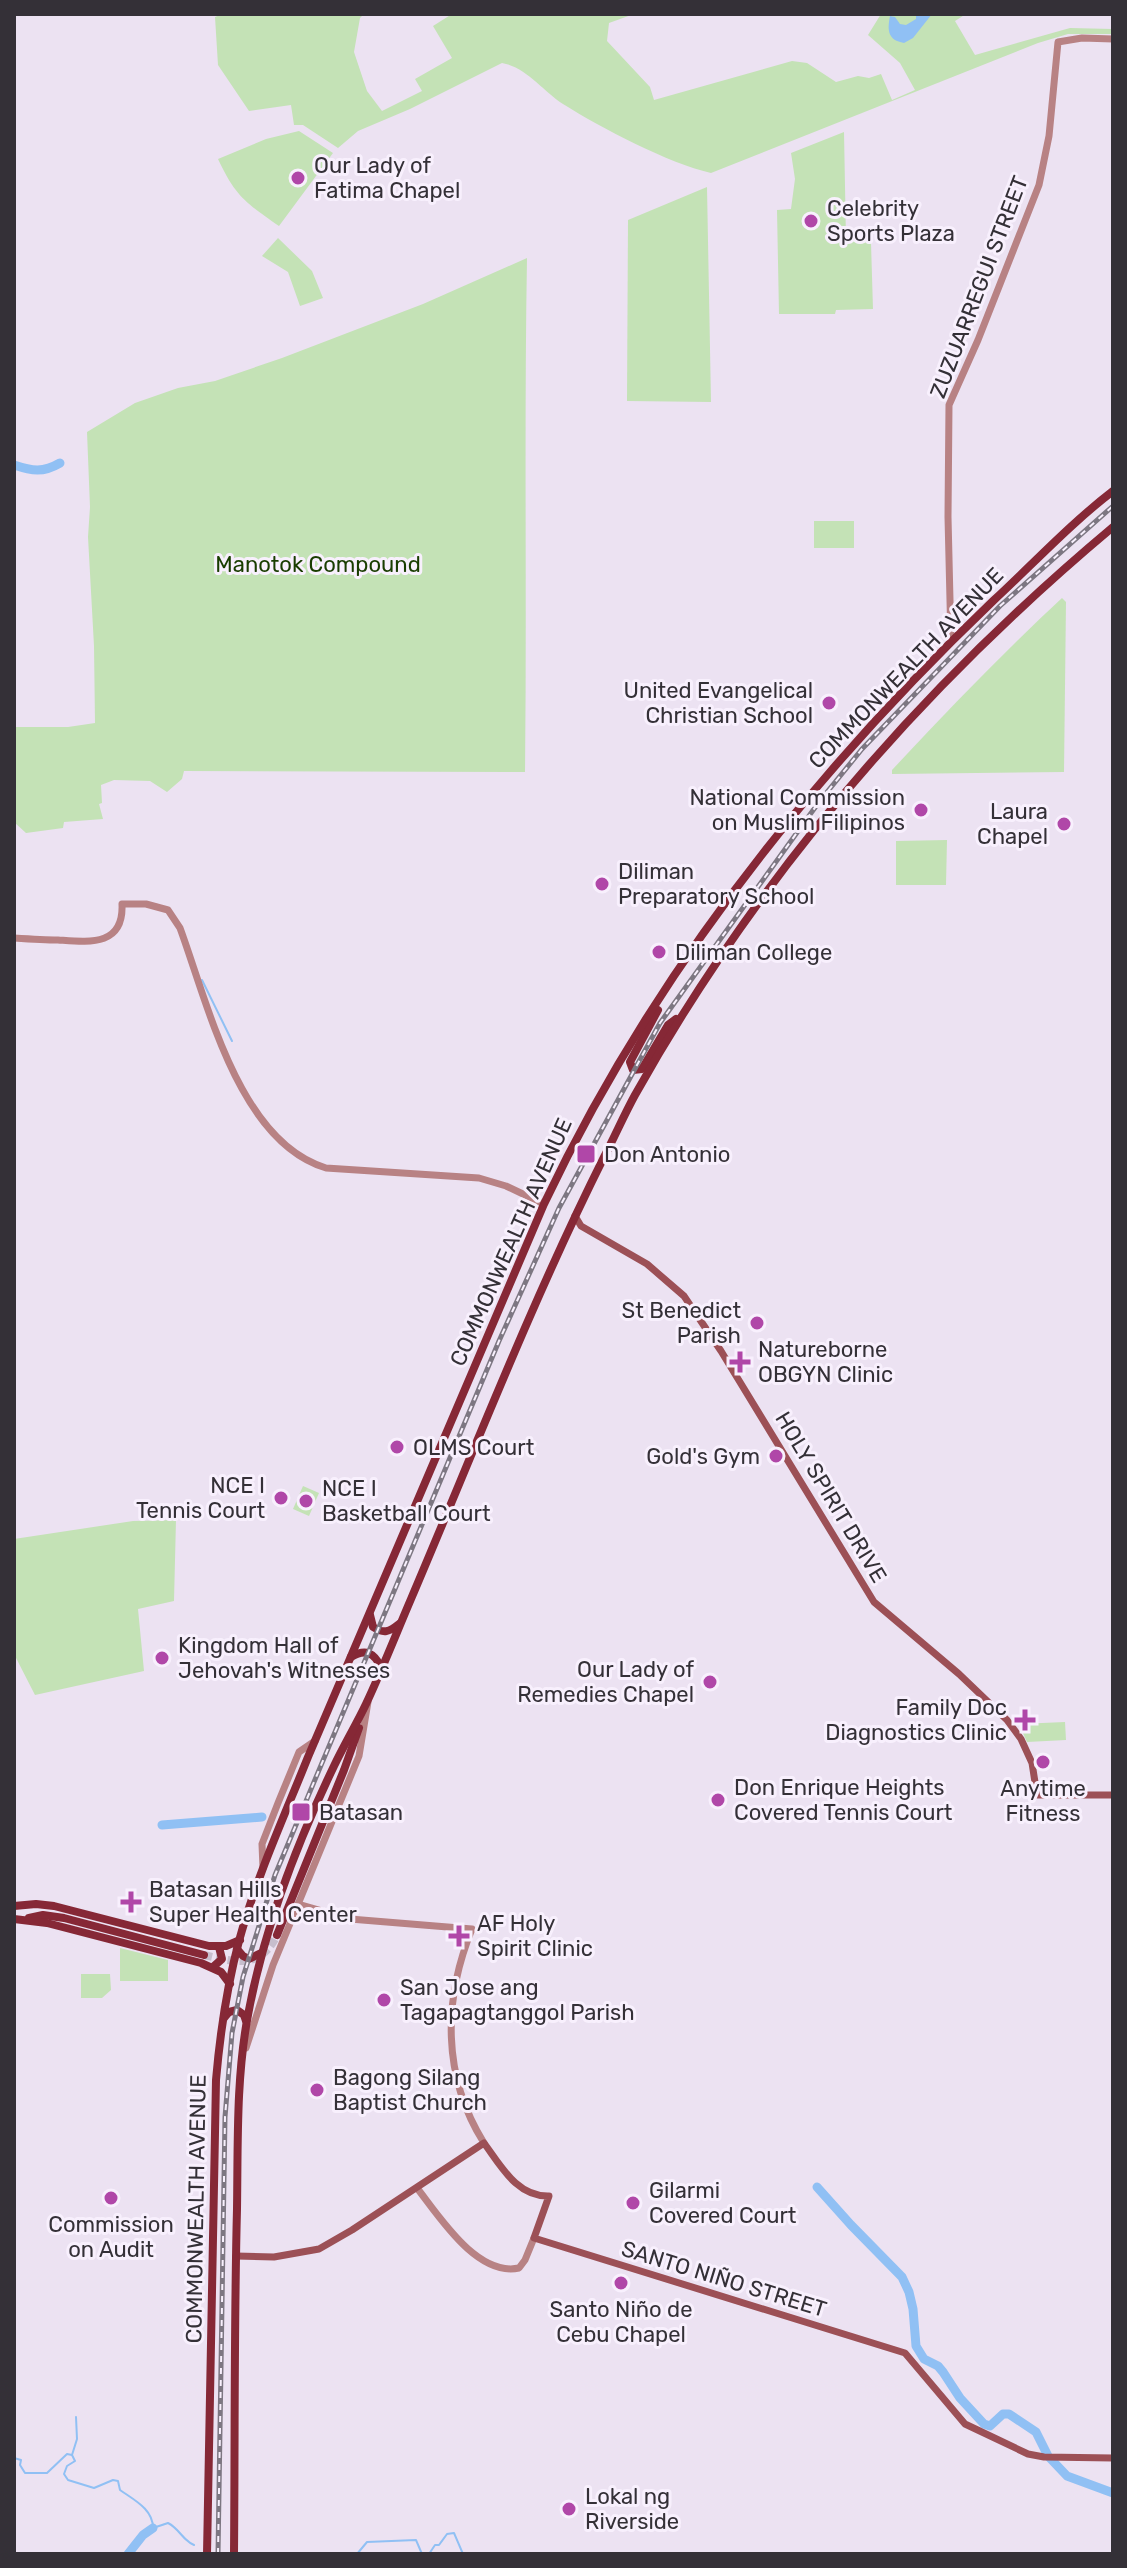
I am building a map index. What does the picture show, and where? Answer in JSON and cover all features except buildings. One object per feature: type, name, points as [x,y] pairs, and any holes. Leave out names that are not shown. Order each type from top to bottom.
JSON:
[{"type":"main road","name":"COMMONWEALTH AVENUE","points":[[207,2554],[213,2138],[222,2023],[238,1945],[315,1741],[544,1204],[607,1080],[633,1037],[736,890],[807,799],[866,731],[951,642],[1081,516],[1113,491]]},
{"type":"main road","name":"COMMONWEALTH AVENUE","points":[[234,2554],[239,2118],[246,2026],[271,1919],[334,1766],[368,1700],[569,1228],[633,1098],[684,1014],[770,888],[883,748],[1001,626],[1113,527]]},
{"type":"main road","points":[[671,983],[631,1060],[632,1069],[642,1069],[668,1025],[684,1014]]},
{"type":"main road","name":"HOLY SPIRIT DRIVE","points":[[575,1216],[581,1226],[647,1264],[684,1296],[721,1351],[874,1602],[959,1674],[1007,1720],[1021,1739],[1032,1763],[1037,1795],[1113,1795]]},
{"type":"main road","points":[[569,1228],[581,1226]]},
{"type":"main road","points":[[370,1614],[373,1627],[384,1632],[391,1631],[400,1623]]},
{"type":"main road","points":[[351,1657],[368,1652],[376,1657],[381,1667]]},
{"type":"main road","points":[[277,1935],[344,1770],[368,1700]]},
{"type":"main road","points":[[14,1906],[54,1906],[198,1944],[219,1947],[238,1945],[247,1958],[255,1958],[261,1953]]},
{"type":"main road","points":[[25,1919],[43,1915],[64,1918],[204,1955]]},
{"type":"main road","points":[[14,1919],[47,1923],[213,1967],[230,1984]]},
{"type":"main road","points":[[213,1967],[222,1959],[219,1947]]},
{"type":"main road","points":[[222,2023],[226,2014],[237,2010],[245,2017],[246,2026]]},
{"type":"main road","points":[[236,2256],[274,2257],[319,2249],[484,2143],[518,2186],[530,2194],[549,2196],[534,2238]]},
{"type":"main road","name":"SANTO NIÑO STREET","points":[[534,2238],[905,2353],[969,2427],[1028,2454],[1056,2458],[1113,2458]]},
{"type":"street","name":"ZUZUARREGUI STREET","points":[[951,642],[949,405],[1039,185],[1050,126],[1058,42],[1082,38],[1113,39]]},
{"type":"street","points":[[14,938],[95,942],[113,933],[119,926],[123,915],[122,904],[158,905],[168,910],[175,918],[237,1083],[271,1130],[302,1158],[326,1168],[479,1178],[506,1186],[544,1204]]},
{"type":"street","name":"COMMONWEALTH AVENUE","points":[[243,2056],[273,1965],[359,1756],[368,1700]]},
{"type":"street","points":[[298,1904],[350,1919],[472,1929],[458,1965],[450,2038],[454,2071],[462,2099],[484,2143]]},
{"type":"street","points":[[417,2188],[448,2228],[494,2268],[519,2268],[534,2238]]},
{"type":"green space","points":[[222,14],[364,14],[360,18],[354,52],[367,91],[382,111],[422,91],[415,79],[452,58],[433,26],[452,14],[634,14],[609,23],[607,41],[650,87],[654,100],[792,61],[807,63],[836,82],[881,74],[892,100],[915,90],[900,63],[868,35],[881,14],[966,14],[955,21],[975,55],[1070,28],[1113,29],[1113,34],[1068,34],[1038,43],[711,173],[655,153],[615,134],[563,104],[519,69],[502,63],[358,131],[338,148],[303,125],[294,125],[291,105],[249,111],[218,65],[215,17]]},
{"type":"green space","points":[[299,131],[333,153],[279,226],[242,198],[218,159],[266,139]]},
{"type":"green space","name":"Celebrity Sports Plaza","points":[[844,132],[846,240],[871,243],[873,309],[836,310],[835,314],[779,314],[777,210],[791,209],[795,179],[791,153]]},
{"type":"green space","points":[[707,187],[711,402],[627,401],[628,220]]},
{"type":"green space","points":[[278,238],[312,271],[323,298],[300,306],[288,272],[262,256]]},
{"type":"green space","name":"Manotok Compound","points":[[527,258],[525,772],[184,771],[182,779],[167,792],[150,781],[114,780],[101,785],[102,803],[99,804],[103,819],[64,822],[63,828],[26,833],[14,822],[14,727],[68,727],[95,723],[87,432],[135,403],[282,358],[423,304]]},
{"type":"green space","points":[[814,521],[854,521],[854,548],[814,548]]},
{"type":"green space","points":[[1062,598],[1066,602],[1064,772],[892,774],[892,770],[954,704]]},
{"type":"green space","points":[[947,840],[946,885],[896,885],[896,841]]},
{"type":"green space","name":"NCE I Basketball Court","points":[[303,1486],[319,1493],[309,1516],[293,1509]]},
{"type":"green space","points":[[176,1520],[174,1601],[138,1609],[144,1671],[35,1695],[14,1654],[14,1539],[133,1521]]},
{"type":"green space","points":[[1065,1722],[1066,1740],[1027,1742],[1019,1724]]},
{"type":"green space","points":[[120,1948],[168,1960],[168,1981],[120,1981]]},
{"type":"green space","points":[[81,1974],[110,1974],[111,1990],[102,1998],[81,1998]]},
{"type":"water","points":[[916,14],[932,14],[913,38],[904,43],[892,37],[890,16],[906,25],[916,19]]},
{"type":"waterway","points":[[14,465],[37,470],[60,463]]},
{"type":"waterway","points":[[202,980],[232,1041]]},
{"type":"waterway","points":[[162,1825],[262,1817]]},
{"type":"waterway","points":[[817,2187],[902,2277],[913,2309],[916,2346],[924,2359],[938,2366],[960,2398],[984,2424],[990,2426],[1003,2414],[1009,2414],[1036,2432],[1048,2456],[1067,2476],[1113,2493]]},
{"type":"waterway","points":[[72,2455],[77,2439],[76,2417]]},
{"type":"waterway","points":[[14,2458],[21,2460],[20,2465],[25,2473],[47,2473],[67,2454],[72,2455],[75,2461],[67,2466],[64,2474],[68,2480],[94,2488],[118,2481],[120,2490],[137,2501],[150,2515],[153,2528],[168,2523],[194,2545]]},
{"type":"waterway","points":[[128,2554],[153,2528]]},
{"type":"waterway","points":[[429,2554],[447,2534],[454,2533],[463,2554]]},
{"type":"waterway","points":[[357,2554],[367,2542],[416,2540],[422,2554]]},
{"type":"tunnel","points":[[204,1955],[236,1961],[254,1959],[263,1954],[277,1935]]},
{"type":"railway","points":[[218,2554],[225,2117],[232,2033],[243,1977],[275,1875],[499,1341],[559,1208],[660,1023],[819,802],[862,749],[1000,606],[1113,506]]},
{"type":"place","name":"Our Lady of Fatima Chapel","points":[[298,178]]},
{"type":"place","name":"Celebrity Sports Plaza","points":[[811,221]]},
{"type":"place","name":"United Evangelical Christian School","points":[[829,703]]},
{"type":"place","name":"National Commission on Muslim Filipinos","points":[[921,810]]},
{"type":"place","name":"Laura Chapel","points":[[1064,824]]},
{"type":"place","name":"Diliman Preparatory School","points":[[602,884]]},
{"type":"place","name":"Diliman College","points":[[659,952]]},
{"type":"place","name":"Don Antonio","points":[[586,1154]]},
{"type":"place","name":"St Benedict Parish","points":[[757,1323]]},
{"type":"place","name":"Natureborne OBGYN Clinic","points":[[740,1362]]},
{"type":"place","name":"OLMS Court","points":[[397,1447]]},
{"type":"place","name":"Gold's Gym","points":[[776,1456]]},
{"type":"place","name":"NCE I Tennis Court","points":[[281,1498]]},
{"type":"place","name":"NCE I Basketball Court","points":[[306,1501]]},
{"type":"place","name":"Kingdom Hall of Jehovah's Witnesses","points":[[162,1658]]},
{"type":"place","name":"Our Lady of Remedies Chapel","points":[[710,1682]]},
{"type":"place","name":"Family Doc Diagnostics Clinic","points":[[1025,1720]]},
{"type":"place","name":"Anytime Fitness","points":[[1043,1762]]},
{"type":"place","name":"Don Enrique Heights Covered Tennis Court","points":[[718,1800]]},
{"type":"place","name":"Batasan","points":[[301,1812]]},
{"type":"place","name":"Batasan Hills Super Health Center","points":[[131,1902]]},
{"type":"place","name":"AF Holy Spirit Clinic","points":[[459,1936]]},
{"type":"place","name":"San Jose ang Tagapagtanggol Parish","points":[[384,2000]]},
{"type":"place","name":"Bagong Silang Baptist Church","points":[[317,2090]]},
{"type":"place","name":"Commission on Audit","points":[[111,2198]]},
{"type":"place","name":"Gilarmi Covered Court","points":[[633,2203]]},
{"type":"place","name":"Santo Niño de Cebu Chapel","points":[[621,2283]]},
{"type":"place","name":"Lokal ng Riverside","points":[[569,2509]]}]
